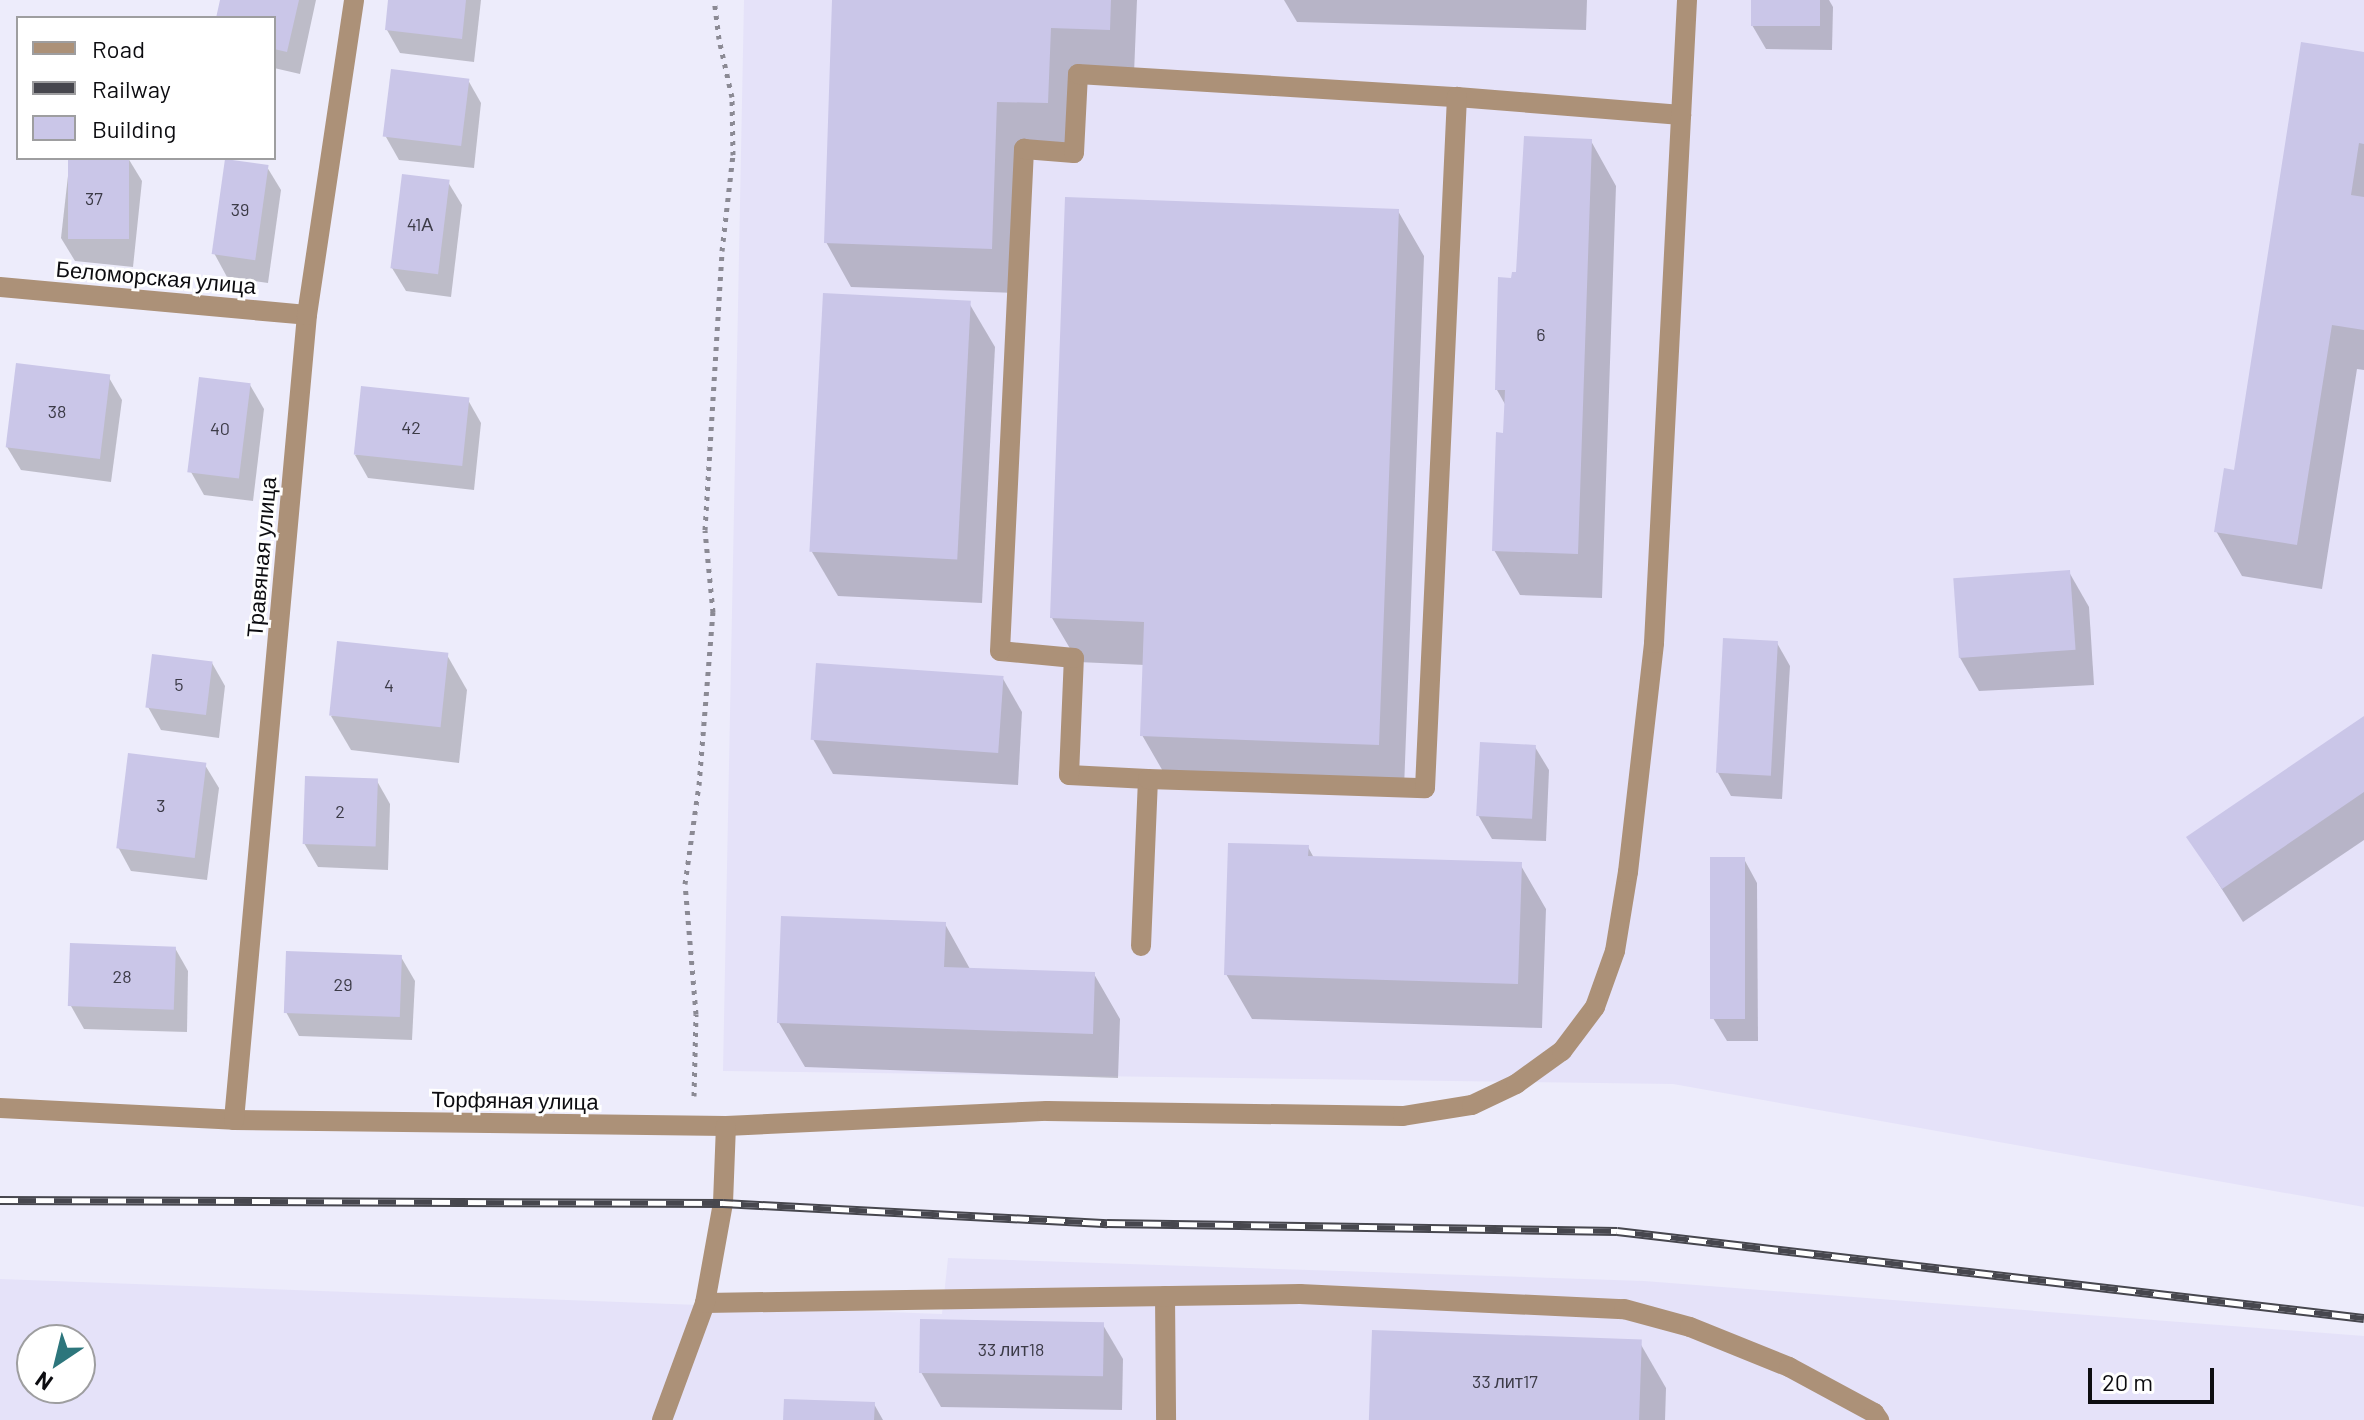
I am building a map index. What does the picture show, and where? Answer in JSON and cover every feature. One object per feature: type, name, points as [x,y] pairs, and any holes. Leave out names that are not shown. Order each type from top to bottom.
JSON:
[{"type":"street","name":"Травяная улица","points":[[234,1120],[307,315],[354,0]]},
{"type":"street","name":"Торфяная улица","points":[[0,1108],[234,1120],[726,1126],[1047,1111],[1403,1116],[1472,1105],[1516,1084],[1562,1051],[1595,1007],[1615,951],[1628,872],[1654,643],[1687,0]]},
{"type":"street","points":[[1457,97],[1425,788],[1069,775],[1074,658],[1000,651],[1024,149],[1074,153],[1078,74],[1457,97],[1681,115]]},
{"type":"street","name":"Беломорская улица","points":[[0,287],[307,315]]},
{"type":"street","points":[[1141,946],[1148,779]]},
{"type":"street","points":[[662,1420],[705,1303],[723,1203],[726,1126]]},
{"type":"street","points":[[705,1303],[1300,1294],[1624,1309],[1690,1327],[1789,1367],[1874,1413],[1879,1420]]},
{"type":"street","points":[[1165,1296],[1166,1420]]},
{"type":"path","points":[[693,1125],[696,1014],[685,884],[699,785],[713,612],[705,530],[722,251],[733,155],[732,97],[714,0]]},
{"type":"shaded area","points":[[744,0],[2364,0],[2364,1207],[1673,1084],[723,1071]]},
{"type":"shaded area","points":[[948,1258],[1644,1281],[2364,1336],[2364,1420],[0,1420],[0,1279],[942,1314]]},
{"type":"building","points":[[220,0],[299,0],[287,52],[276,49],[276,16],[216,16]]},
{"type":"building","points":[[388,0],[466,0],[462,39],[385,30]]},
{"type":"building","points":[[832,0],[1111,0],[1110,30],[1051,28],[1048,103],[997,102],[992,249],[824,243]]},
{"type":"building","points":[[1751,0],[1820,0],[1820,26],[1751,26]]},
{"type":"building","points":[[2301,42],[2364,52],[2364,144],[2359,143],[2351,195],[2364,197],[2364,330],[2332,325],[2297,545],[2214,532],[2224,468],[2234,470]]},
{"type":"building","points":[[391,69],[469,79],[461,146],[383,136]]},
{"type":"building","points":[[1524,136],[1592,139],[1578,554],[1492,551],[1496,432],[1503,433],[1505,390],[1495,390],[1498,277],[1511,278],[1512,272],[1516,272]]},
{"type":"building","points":[[68,160],[129,160],[129,239],[68,239]]},
{"type":"building","points":[[225,160],[269,165],[255,260],[212,254]]},
{"type":"building","points":[[402,174],[450,180],[438,274],[390,268]]},
{"type":"building","points":[[1065,197],[1399,209],[1379,745],[1140,736],[1144,622],[1050,618]]},
{"type":"building","points":[[823,293],[971,301],[957,559],[809,552]]},
{"type":"building","points":[[16,363],[110,375],[100,459],[6,447]]},
{"type":"building","points":[[199,377],[251,383],[239,479],[187,472]]},
{"type":"building","points":[[361,386],[469,397],[462,466],[354,455]]},
{"type":"building","points":[[2070,570],[2076,650],[1959,658],[1953,578]]},
{"type":"building","points":[[1723,638],[1778,641],[1771,776],[1716,773]]},
{"type":"building","points":[[337,641],[448,653],[441,727],[329,716]]},
{"type":"building","points":[[152,654],[213,661],[206,715],[145,708]]},
{"type":"building","points":[[816,663],[1004,676],[998,753],[811,740]]},
{"type":"building","points":[[2364,716],[2364,792],[2222,889],[2186,837]]},
{"type":"building","points":[[1480,742],[1536,745],[1532,819],[1476,816]]},
{"type":"building","points":[[128,753],[206,763],[195,858],[116,848]]},
{"type":"building","points":[[305,776],[378,779],[376,847],[303,844]]},
{"type":"building","points":[[1228,843],[1309,845],[1308,856],[1522,862],[1518,984],[1224,975]]},
{"type":"building","points":[[1710,857],[1745,857],[1745,1019],[1710,1019]]},
{"type":"building","points":[[781,916],[946,922],[944,967],[1095,972],[1093,1034],[777,1023]]},
{"type":"building","points":[[70,943],[176,947],[174,1010],[68,1006]]},
{"type":"building","points":[[286,951],[402,955],[400,1017],[284,1013]]},
{"type":"building","points":[[920,1319],[1104,1322],[1103,1376],[919,1373]]},
{"type":"building","points":[[1372,1330],[1642,1339],[1639,1420],[1369,1420]]},
{"type":"building","points":[[784,1399],[875,1402],[874,1420],[783,1420]]},
{"type":"railway","points":[[0,1200],[723,1203],[1107,1223],[1617,1231],[2364,1318]]}]
